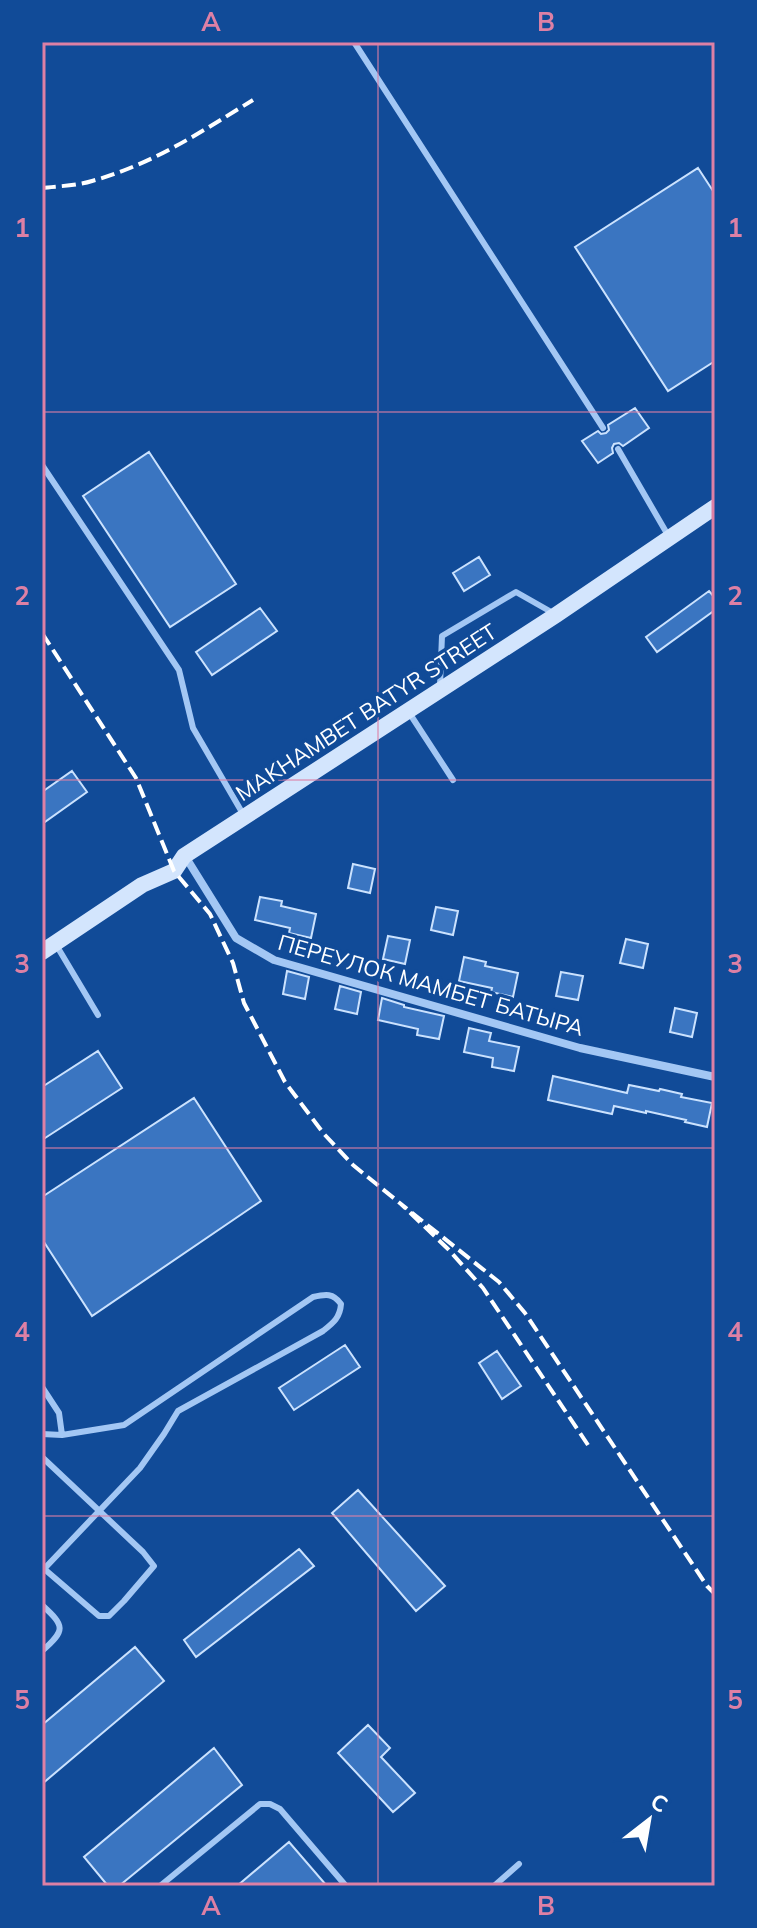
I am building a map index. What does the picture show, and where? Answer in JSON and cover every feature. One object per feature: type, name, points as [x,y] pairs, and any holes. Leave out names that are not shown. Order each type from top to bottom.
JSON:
[{"type":"street","name":"MAKHAMBET BATYR STREET","points":[[49,948],[142,885],[174,871],[184,856],[556,615],[669,537],[712,514]]},
{"type":"street","name":"ПЕРЕУЛОК МАМБЕТ БАТЫРА","points":[[184,856],[236,938],[274,960],[580,1048],[715,1077]]},
{"type":"lane","points":[[354,42],[603,428]]},
{"type":"lane","points":[[618,449],[669,537]]},
{"type":"lane","points":[[42,465],[179,670],[193,728],[245,817]]},
{"type":"lane","points":[[440,690],[442,636],[516,592],[556,615]]},
{"type":"lane","points":[[408,711],[453,780]]},
{"type":"lane","points":[[49,948],[98,1015]]},
{"type":"lane","points":[[42,1434],[62,1435],[124,1425],[313,1297],[329,1294],[341,1304],[336,1320],[323,1331],[178,1411],[140,1468],[98,1510],[43,1568],[99,1616],[109,1616],[154,1566],[143,1552],[98,1510],[42,1457]]},
{"type":"lane","points":[[42,1387],[59,1413],[62,1435]]},
{"type":"lane","points":[[42,1605],[58,1620],[60,1629],[55,1639],[42,1651]]},
{"type":"lane","points":[[160,1886],[260,1804],[270,1804],[280,1809],[346,1886]]},
{"type":"lane","points":[[494,1886],[519,1864]]},
{"type":"building","points":[[698,168],[715,194],[715,361],[668,391],[575,247]]},
{"type":"building","points":[[635,408],[649,428],[623,446],[614,444],[613,453],[598,463],[582,441],[598,431],[606,433],[608,425]]},
{"type":"building","points":[[149,452],[236,584],[170,627],[83,496]]},
{"type":"building","points":[[479,557],[490,575],[464,591],[453,573]]},
{"type":"building","points":[[709,591],[715,598],[715,610],[657,652],[646,637]]},
{"type":"building","points":[[260,608],[277,631],[212,675],[196,652]]},
{"type":"building","points":[[72,771],[87,792],[42,824],[42,792]]},
{"type":"building","points":[[353,864],[375,869],[370,893],[348,888]]},
{"type":"building","points":[[260,897],[282,901],[281,906],[316,914],[311,938],[289,933],[290,928],[255,920]]},
{"type":"building","points":[[436,907],[458,911],[453,935],[431,930]]},
{"type":"building","points":[[388,936],[410,940],[405,964],[383,959]]},
{"type":"building","points":[[626,939],[648,944],[643,968],[620,963]]},
{"type":"building","points":[[464,957],[486,962],[485,966],[518,973],[513,997],[491,992],[492,988],[459,981]]},
{"type":"building","points":[[287,971],[309,977],[305,999],[283,994]]},
{"type":"building","points":[[561,972],[583,976],[578,1000],[556,996]]},
{"type":"building","points":[[340,986],[361,992],[357,1014],[335,1009]]},
{"type":"building","points":[[382,998],[404,1007],[444,1016],[439,1039],[417,1035],[418,1029],[378,1020]]},
{"type":"building","points":[[675,1008],[697,1013],[692,1037],[670,1032]]},
{"type":"building","points":[[469,1028],[491,1033],[489,1041],[519,1047],[514,1071],[492,1067],[493,1058],[464,1052]]},
{"type":"building","points":[[98,1051],[122,1088],[42,1140],[42,1087]]},
{"type":"building","points":[[553,1076],[627,1093],[629,1085],[660,1089],[712,1103],[707,1127],[646,1111],[614,1106],[612,1114],[548,1100]]},
{"type":"building","points":[[194,1098],[261,1201],[92,1316],[42,1239],[42,1197]]},
{"type":"building","points":[[345,1345],[360,1367],[294,1410],[279,1388]]},
{"type":"building","points":[[497,1351],[521,1386],[502,1399],[479,1363]]},
{"type":"building","points":[[358,1490],[445,1586],[416,1611],[332,1513]]},
{"type":"building","points":[[299,1549],[314,1566],[196,1657],[184,1640]]},
{"type":"building","points":[[135,1647],[164,1681],[42,1784],[42,1725]]},
{"type":"building","points":[[368,1725],[390,1748],[381,1757],[415,1793],[393,1812],[338,1753]]},
{"type":"building","points":[[214,1748],[242,1785],[119,1886],[108,1886],[84,1857]]},
{"type":"building","points":[[289,1842],[327,1886],[237,1886]]},
{"type":"railway","points":[[42,188],[86,183],[135,166],[253,100]]},
{"type":"railway","points":[[42,633],[136,778],[174,871],[210,914],[233,963],[244,1003],[285,1082],[324,1134],[353,1165],[401,1204]]},
{"type":"railway","points":[[588,1445],[483,1288],[401,1204],[499,1282],[525,1313],[715,1594]]}]
